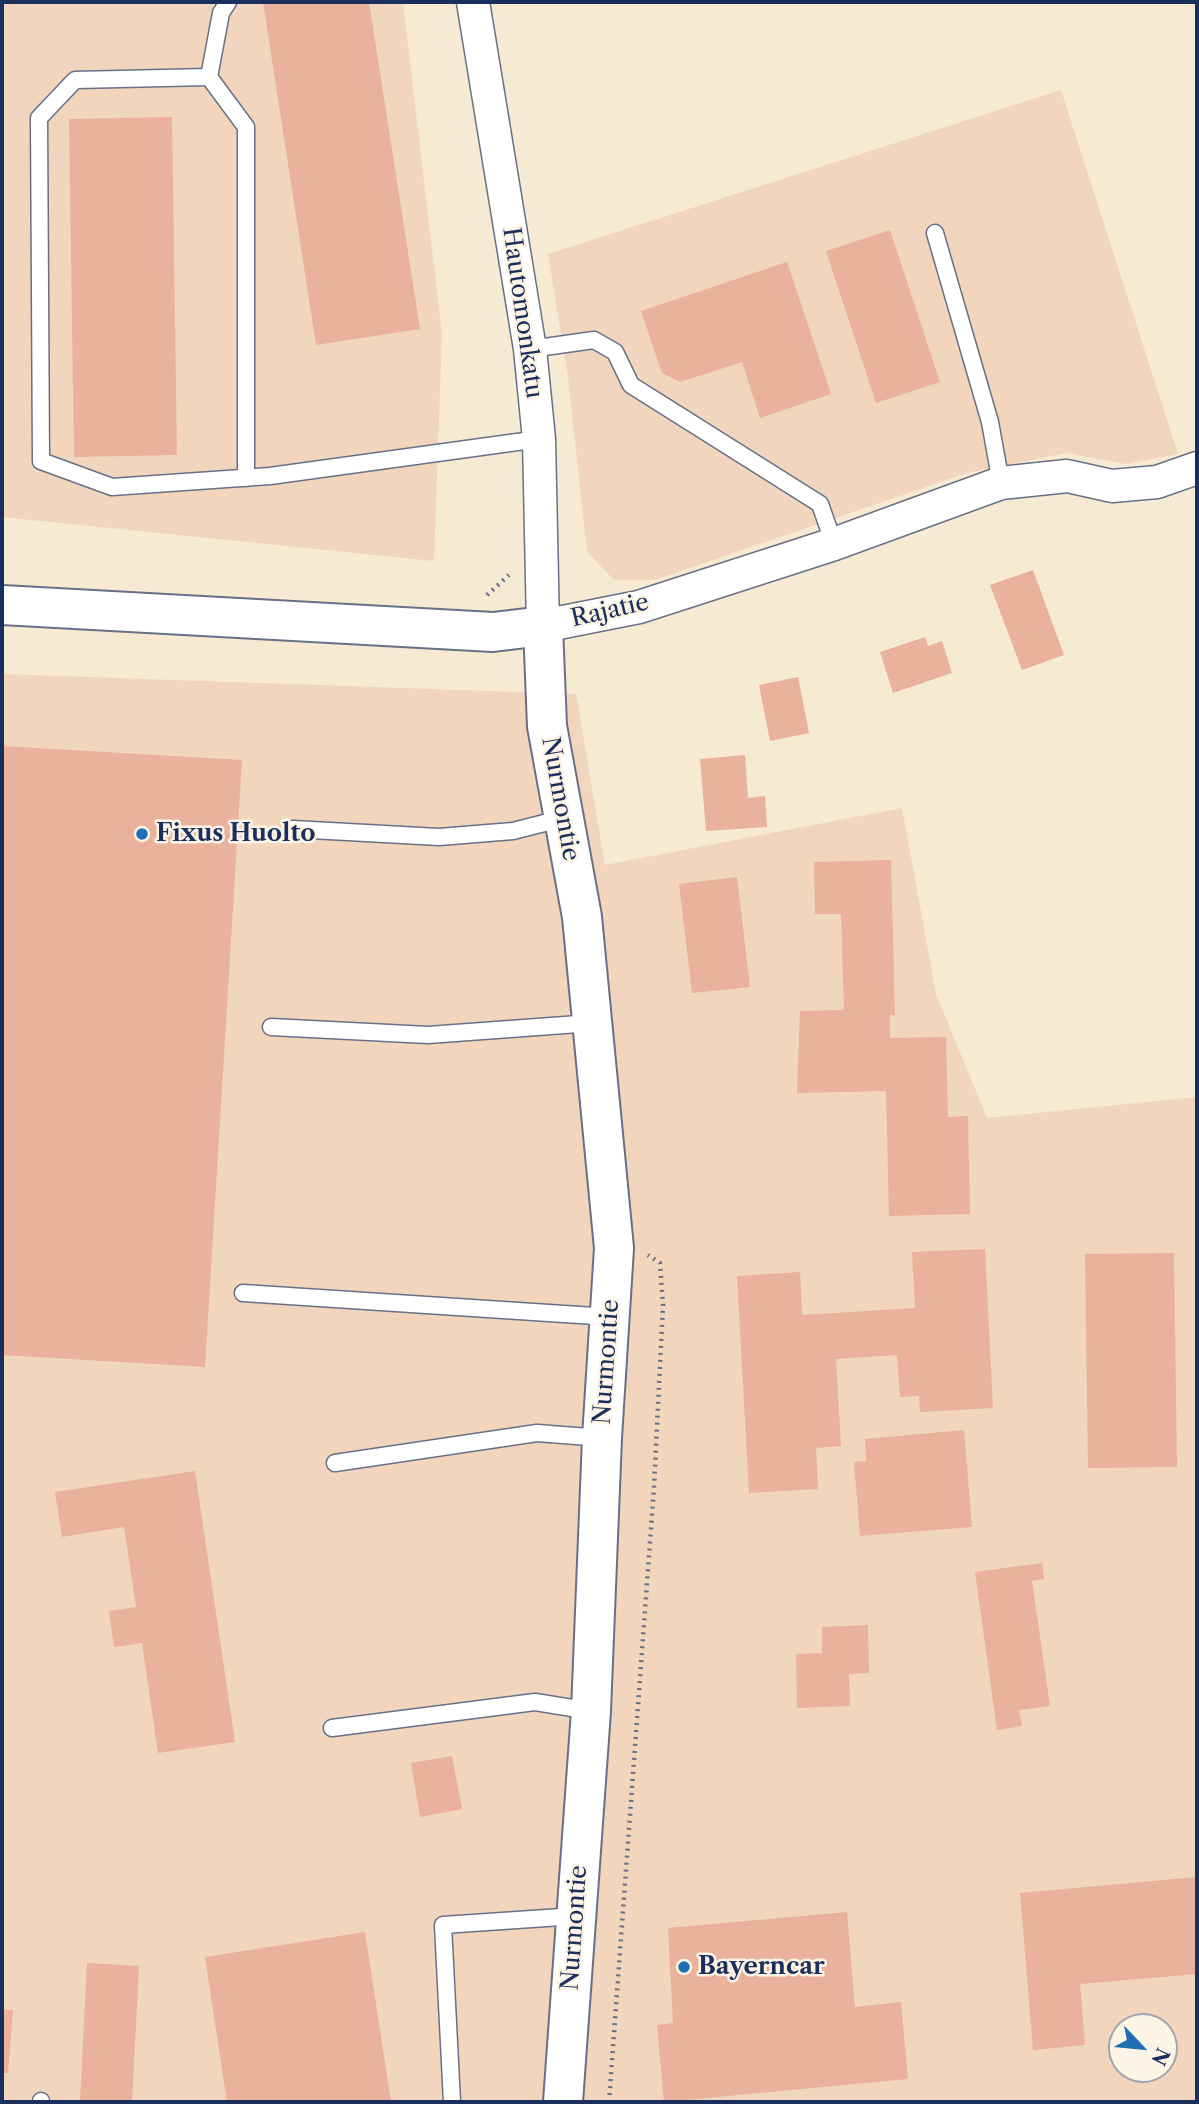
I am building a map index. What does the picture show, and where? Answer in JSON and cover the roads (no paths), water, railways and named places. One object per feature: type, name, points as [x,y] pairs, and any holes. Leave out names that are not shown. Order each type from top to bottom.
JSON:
[{"type":"street","name":"Hautomonkatu","points":[[473,2],[530,349],[539,439],[543,626]]},
{"type":"street","name":"Rajatie","points":[[2,605],[493,632],[543,626],[639,607],[834,544],[1001,484],[1067,476],[1112,485],[1135,484],[1157,482],[1197,468]]},
{"type":"street","name":"Nurmontie","points":[[543,626],[547,726],[582,917],[614,1248],[602,1438],[591,1711],[563,2102]]},
{"type":"lane","points":[[228,2],[220,13],[209,77],[246,127],[246,478]]},
{"type":"lane","points":[[209,77],[75,80],[39,118],[41,461],[112,487],[246,478],[539,439]]},
{"type":"lane","points":[[935,233],[990,422],[1001,484]]},
{"type":"lane","points":[[530,349],[594,340],[615,352],[631,385],[820,504],[834,544]]},
{"type":"lane","points":[[293,829],[439,837],[513,831],[564,818]]},
{"type":"lane","points":[[271,1027],[428,1035],[594,1023]]},
{"type":"lane","points":[[243,1293],[610,1317]]},
{"type":"lane","points":[[335,1463],[537,1433],[602,1438]]},
{"type":"lane","points":[[332,1728],[534,1702],[591,1711]]},
{"type":"lane","points":[[452,2102],[443,1925],[576,1916]]},
{"type":"place","name":"Fixus Huolto","points":[[142,834]]},
{"type":"place","name":"Bayerncar","points":[[684,1967]]}]
